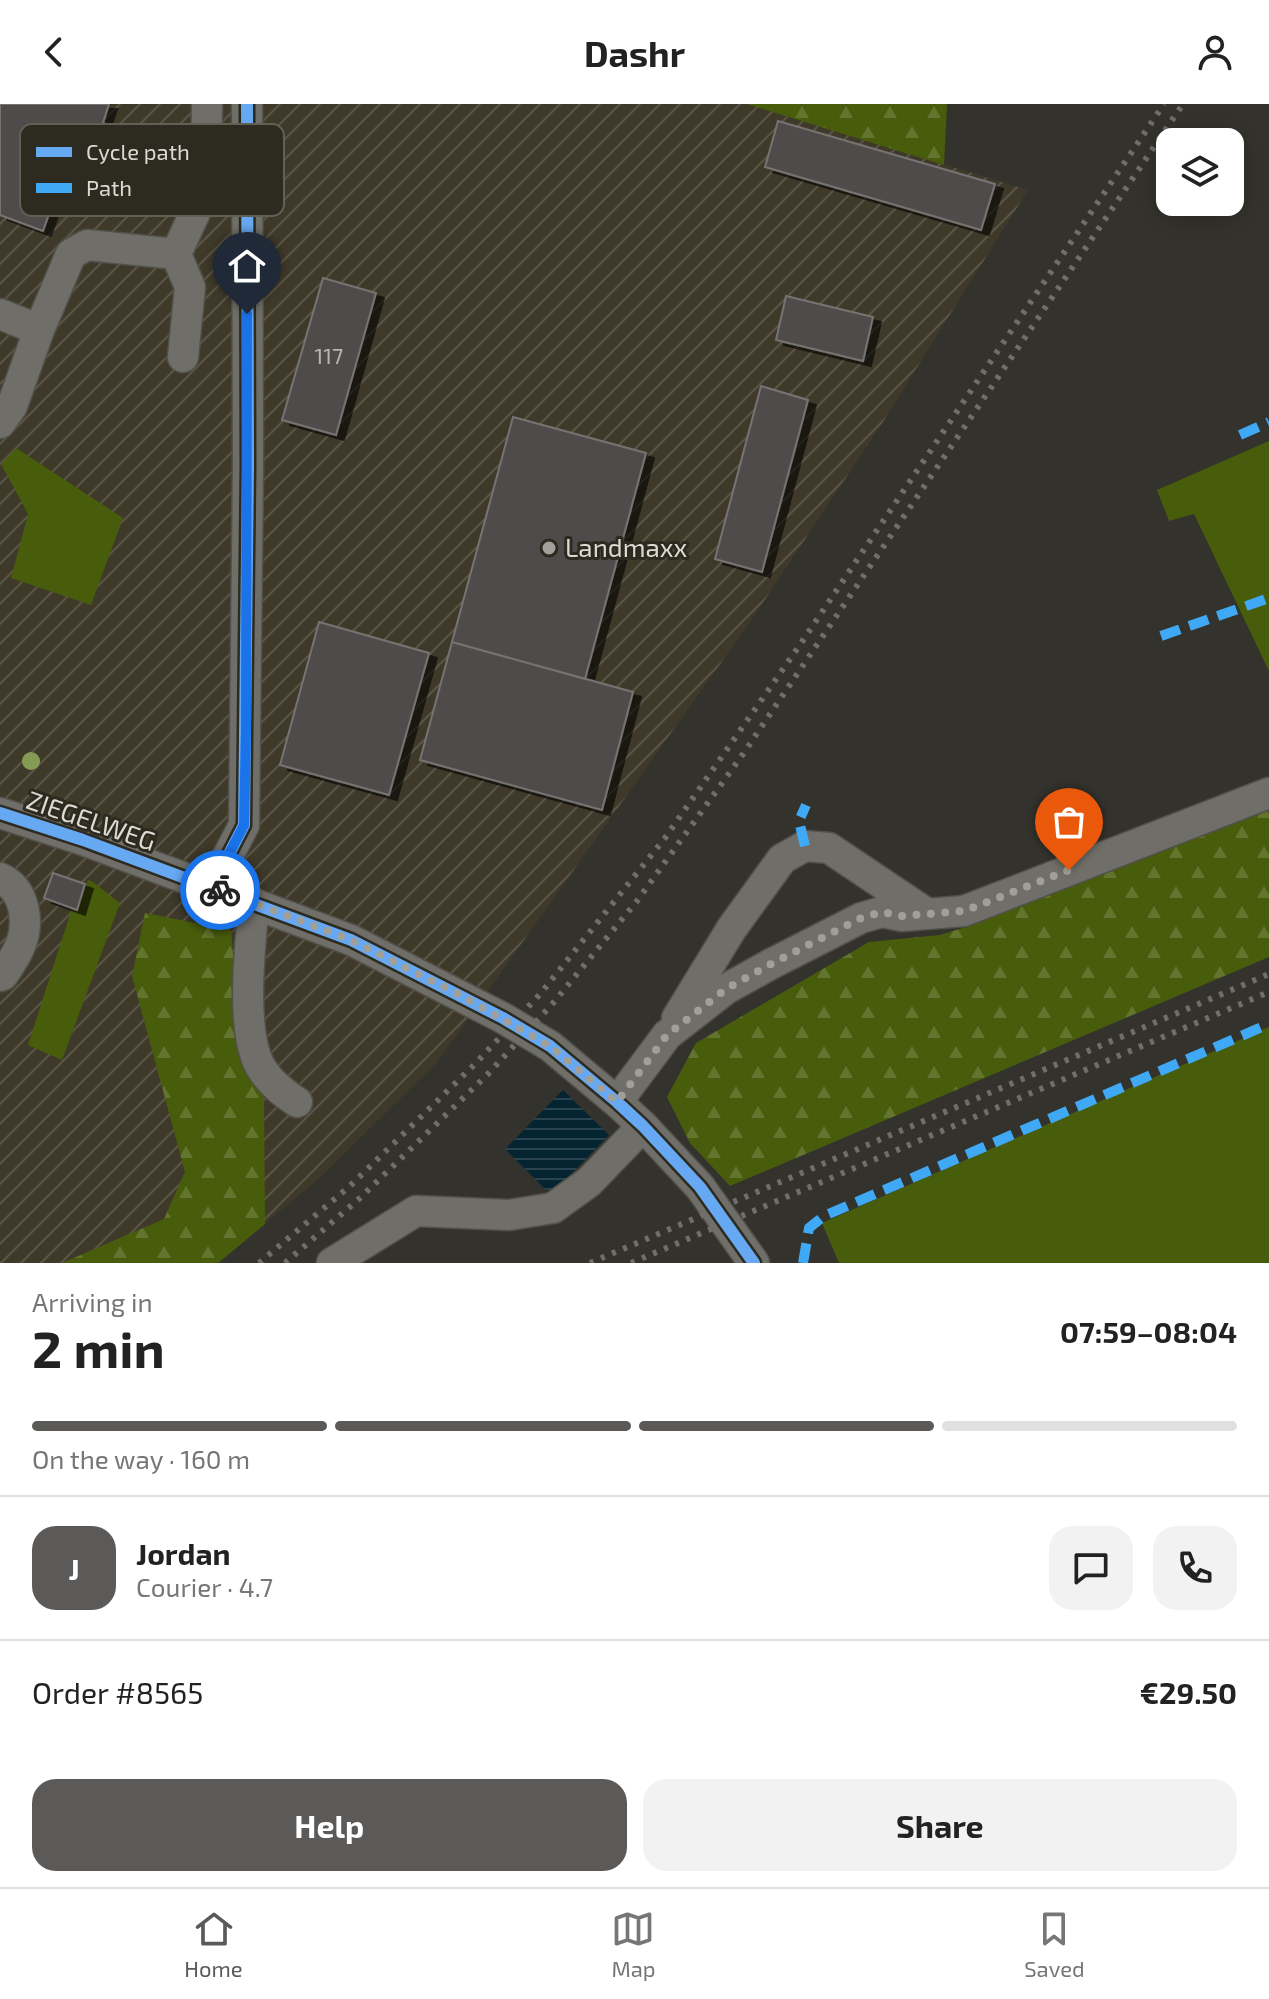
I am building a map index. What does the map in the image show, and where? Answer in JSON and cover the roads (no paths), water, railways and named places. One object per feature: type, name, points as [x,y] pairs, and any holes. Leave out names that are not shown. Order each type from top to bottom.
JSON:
[{"type":"street","points":[[207,104],[207,124]]},
{"type":"street","points":[[247,104],[247,124]]},
{"type":"street","points":[[183,357],[190,287],[176,254],[193,216]]},
{"type":"street","points":[[212,887],[244,825],[247,216]]},
{"type":"street","points":[[0,423],[12,406],[71,254],[87,245],[176,254]]},
{"type":"street","points":[[0,314],[39,330]]},
{"type":"street","points":[[667,1035],[726,989],[861,918],[882,912],[902,916],[964,911],[1269,793]]},
{"type":"street","name":"ZIEGELWEG","points":[[0,813],[83,840],[351,940],[460,995],[550,1046],[643,1126],[700,1187],[754,1263]]},
{"type":"street","points":[[617,1102],[667,1035],[732,928],[782,859],[805,846],[829,848],[926,913]]},
{"type":"street","points":[[0,878],[11,883],[21,899],[25,918],[21,945],[0,976]]},
{"type":"street","points":[[254,903],[250,948],[250,1031],[256,1059],[278,1089],[297,1102]]},
{"type":"street","points":[[332,1263],[416,1211],[509,1215],[553,1208],[589,1182],[643,1126]]},
{"type":"water","points":[[563,1090],[609,1135],[551,1195],[505,1149]]},
{"type":"railway","points":[[259,1263],[350,1186],[476,1063],[541,993],[665,838],[795,652],[1164,104]]},
{"type":"railway","points":[[285,1263],[360,1198],[489,1073],[554,1002],[637,901],[743,754],[1183,104]]},
{"type":"railway","points":[[590,1263],[1269,974]]},
{"type":"railway","points":[[631,1263],[1269,992]]},
{"type":"place","name":"Landmaxx","points":[[549,548]]}]
